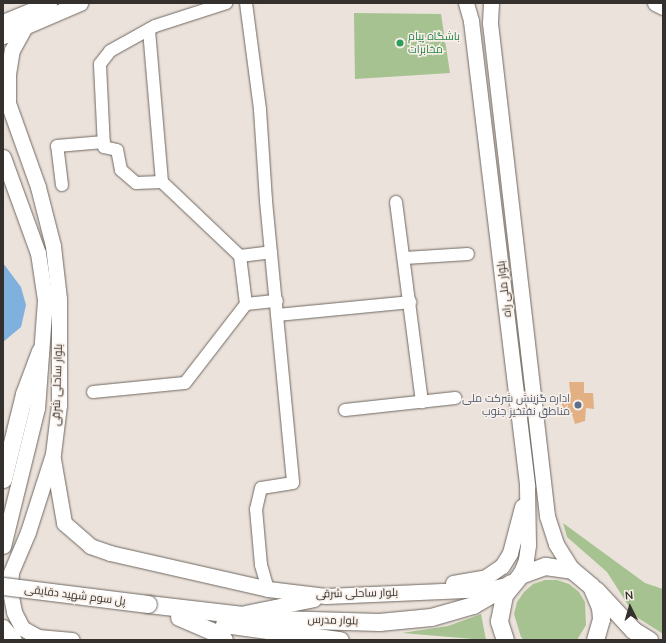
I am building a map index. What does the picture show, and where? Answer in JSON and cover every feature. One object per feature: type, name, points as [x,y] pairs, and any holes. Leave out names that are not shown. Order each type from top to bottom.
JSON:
[{"type":"highway","points":[[3,479],[20,409],[40,351]]},
{"type":"highway","name":"بلوار مدرس","points":[[147,608],[238,614],[277,619],[379,622],[431,617],[473,605],[516,579],[545,566],[572,570]]},
{"type":"highway","points":[[572,570],[591,586],[633,630],[650,640]]},
{"type":"highway","points":[[506,640],[499,621],[500,607],[516,579]]},
{"type":"highway","name":"پل سوم شهید دقایقی","points":[[3,586],[147,608]]},
{"type":"highway","points":[[591,586],[600,607],[601,619],[595,640]]},
{"type":"highway","points":[[3,595],[147,608]]},
{"type":"highway","name":"بلوار مدرس","points":[[147,608],[179,618],[340,640]]},
{"type":"highway","points":[[179,618],[221,635],[224,640]]},
{"type":"main road","points":[[3,22],[49,3]]},
{"type":"main road","points":[[3,36],[80,3]]},
{"type":"main road","name":"بلوار ملی راه","points":[[466,3],[471,21],[527,487],[528,545],[526,560],[516,579]]},
{"type":"main road","name":"بلوار ملی راه","points":[[491,3],[490,23],[517,245],[547,516],[556,544],[572,570]]},
{"type":"main road","points":[[655,3],[663,7]]},
{"type":"main road","name":"بلوار ساحلی شرقی","points":[[24,28],[12,50],[6,95],[38,187],[53,246],[59,299],[59,405],[53,454],[28,532],[11,572],[10,591],[14,612],[22,628],[38,637],[72,640]]},
{"type":"main road","name":"بلوار ساحلی شرقی","points":[[3,156],[38,253],[45,300],[40,351],[37,408],[3,546]]},
{"type":"main road","points":[[499,247],[517,245]]},
{"type":"main road","name":"بلوار ساحلی شرقی","points":[[53,454],[64,523],[90,546],[110,553],[268,589],[326,596],[490,589],[516,579]]},
{"type":"main road","points":[[422,592],[486,577],[502,566],[510,553],[527,487]]},
{"type":"main road","points":[[238,614],[326,596]]},
{"type":"main road","points":[[3,627],[14,640]]},
{"type":"street","points":[[162,182],[136,183],[121,170],[116,150],[104,147],[100,64],[110,51],[149,30],[226,3]]},
{"type":"street","points":[[246,3],[260,110],[271,252],[277,301],[293,483],[260,488],[256,509],[261,565],[268,589]]},
{"type":"street","points":[[93,392],[185,383],[246,304],[240,256],[162,182],[149,30]]},
{"type":"street","points":[[62,184],[57,146],[104,142]]},
{"type":"street","points":[[396,202],[422,402]]},
{"type":"street","points":[[240,256],[271,252]]},
{"type":"street","points":[[404,258],[468,254]]},
{"type":"street","points":[[246,304],[277,301]]},
{"type":"street","points":[[278,315],[410,302]]},
{"type":"street","points":[[345,410],[455,398]]},
{"type":"green space","name":"باشگاه پیام مخابرات","points":[[354,13],[441,14],[450,73],[355,79]]},
{"type":"green space","points":[[563,523],[645,583],[663,589],[663,634],[635,616],[607,572],[567,537]]},
{"type":"green space","points":[[545,580],[557,580],[569,584],[579,592],[585,602],[586,625],[577,640],[524,640],[521,637],[514,614],[517,602],[524,592],[533,584]]},
{"type":"green space","points":[[481,614],[486,640],[402,633],[448,626]]},
{"type":"water","points":[[3,263],[21,287],[26,305],[21,327],[3,342]]},
{"type":"building","name":"اداره گزینش شرکت ملی مناطق نفتخیز جنوب","points":[[569,382],[584,382],[584,393],[593,393],[594,409],[586,408],[585,421],[575,424],[572,414],[564,413],[561,401],[571,398]]},
{"type":"place","name":"باشگاه پیام مخابرات","points":[[400,43]]},
{"type":"place","name":"اداره گزینش شرکت ملی مناطق نفتخیز جنوب","points":[[578,405]]}]
